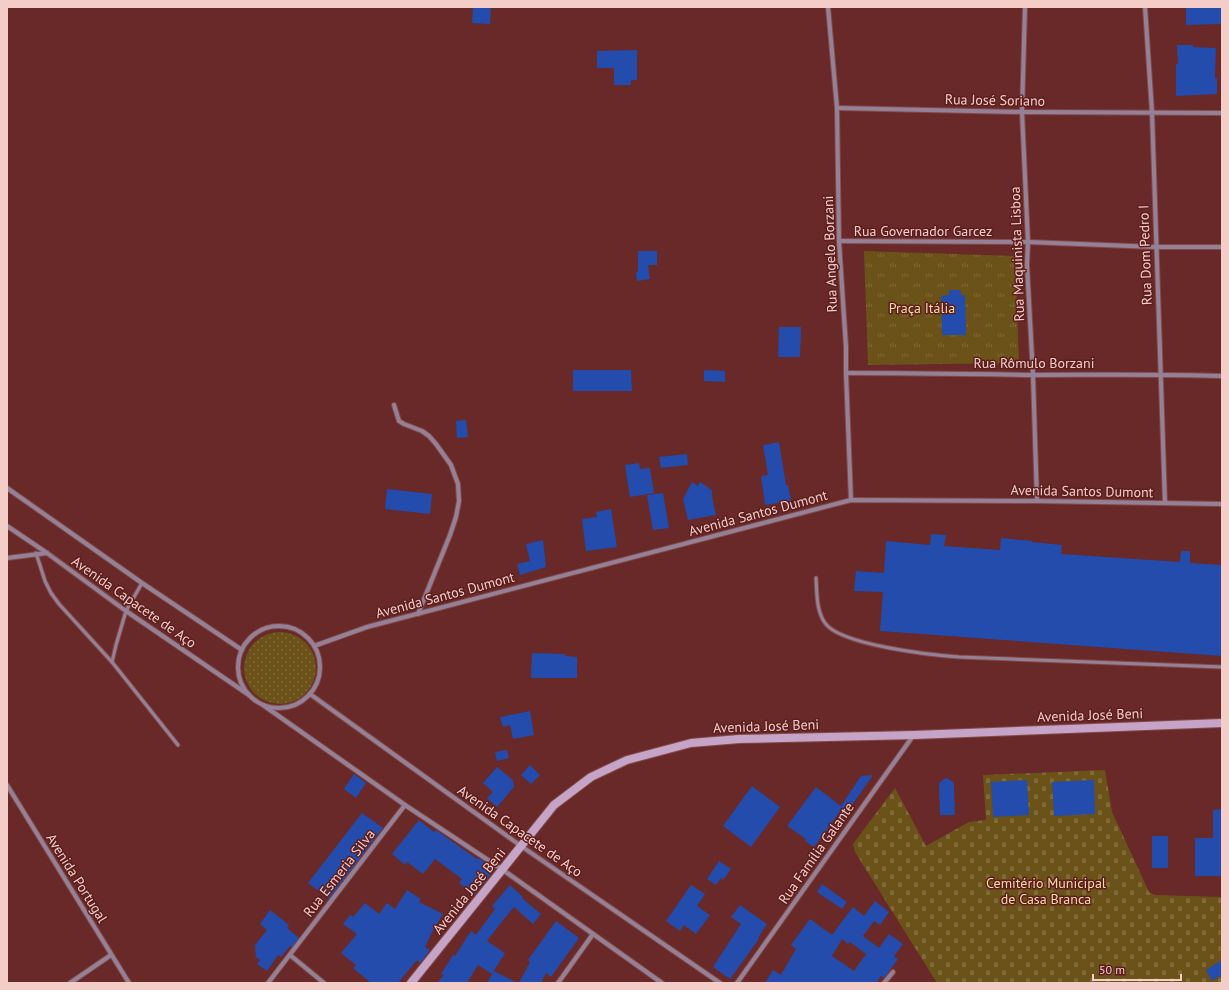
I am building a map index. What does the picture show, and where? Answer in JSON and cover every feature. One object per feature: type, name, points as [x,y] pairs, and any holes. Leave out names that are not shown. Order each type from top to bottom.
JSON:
[{"type":"main road","name":"Avenida José Beni","points":[[411,983],[554,806],[591,777],[627,760],[691,743],[739,738],[914,735],[1222,723]]},
{"type":"street","name":"Rua Angelo Borzani","points":[[828,7],[837,108],[839,241],[846,347],[851,500]]},
{"type":"street","name":"Rua Maquinista Lisboa","points":[[1025,7],[1022,112],[1037,501]]},
{"type":"street","name":"Rua Dom Pedro I","points":[[1145,7],[1152,112],[1165,503]]},
{"type":"street","name":"Rua José Soriano","points":[[837,108],[1022,112],[1222,113]]},
{"type":"street","name":"Rua Governador Garcez","points":[[839,241],[1028,242],[1156,247],[1222,247]]},
{"type":"street","name":"Rua Rômulo Borzani","points":[[846,373],[1033,375],[1160,374],[1222,376]]},
{"type":"street","points":[[394,406],[399,421],[429,436],[436,444],[450,465],[458,484],[459,501],[456,517],[418,614]]},
{"type":"street","name":"Avenida Capacete de Aço","points":[[7,488],[142,583],[242,650]]},
{"type":"street","name":"Avenida Santos Dumont","points":[[314,646],[367,627],[851,500],[1222,504]]},
{"type":"street","name":"Avenida Capacete de Aço","points":[[7,526],[47,552],[126,611],[249,695]]},
{"type":"street","points":[[7,558],[47,552]]},
{"type":"street","points":[[263,705],[275,708],[288,708],[300,703],[310,694],[317,683],[320,671],[319,658],[314,646],[306,636],[295,630],[283,626],[270,627],[258,632],[248,640],[242,650],[238,674],[242,685],[255,701],[263,705],[405,805],[503,870],[662,983]]},
{"type":"street","name":"Avenida Capacete de Aço","points":[[310,694],[521,846],[720,983]]},
{"type":"street","name":"Rua Família Galante","points":[[737,983],[914,735]]},
{"type":"street","name":"Avenida Portugal","points":[[7,785],[129,983]]},
{"type":"street","name":"Rua Esmeria Silva","points":[[268,983],[405,805]]},
{"type":"street","points":[[558,983],[593,934]]},
{"type":"street","points":[[70,983],[111,955]]},
{"type":"street","points":[[290,955],[324,983]]},
{"type":"street","points":[[884,983],[893,972]]},
{"type":"lane","points":[[36,553],[45,581],[55,599],[112,662],[178,745]]},
{"type":"lane","points":[[816,578],[819,612],[826,624],[838,633],[852,640],[936,655],[958,657],[1222,667]]},
{"type":"lane","points":[[112,662],[126,611],[142,583]]},
{"type":"green space","name":"Praça Itália","points":[[864,251],[1015,256],[1019,363],[868,365]]},
{"type":"green space","points":[[280,632],[300,638],[310,648],[316,668],[310,688],[300,698],[280,704],[260,698],[250,688],[244,668],[250,648],[260,638]]},
{"type":"green space","name":"Cemitério Municipal de Casa Branca","points":[[1105,770],[1112,812],[1149,892],[1155,895],[1222,897],[1222,983],[937,983],[855,852],[853,844],[895,788],[926,846],[969,822],[986,820],[983,775]]},
{"type":"building","points":[[473,7],[491,7],[490,24],[472,23]]},
{"type":"building","points":[[1186,7],[1222,7],[1222,24],[1186,25]]},
{"type":"building","points":[[1177,45],[1193,45],[1193,47],[1216,48],[1215,78],[1217,78],[1217,94],[1176,96],[1176,64],[1178,64]]},
{"type":"building","points":[[637,50],[637,80],[631,80],[631,85],[614,85],[614,68],[597,68],[597,51]]},
{"type":"building","points":[[638,251],[657,251],[657,265],[648,265],[650,279],[637,281],[636,272],[638,271]]},
{"type":"building","points":[[949,290],[960,290],[961,295],[965,295],[966,335],[942,335],[941,296],[949,295]]},
{"type":"building","points":[[779,327],[801,327],[800,357],[778,357]]},
{"type":"building","points":[[573,370],[631,370],[632,391],[573,391]]},
{"type":"building","points":[[704,370],[725,371],[725,382],[704,381]]},
{"type":"building","points":[[466,420],[468,437],[457,438],[456,421]]},
{"type":"building","points":[[779,442],[786,485],[788,485],[791,501],[765,505],[761,476],[768,475],[763,445]]},
{"type":"building","points":[[687,454],[688,465],[661,468],[659,457]]},
{"type":"building","points":[[639,463],[640,469],[650,468],[654,493],[630,497],[625,465]]},
{"type":"building","points":[[692,482],[698,486],[700,482],[712,490],[716,515],[688,520],[683,499]]},
{"type":"building","points":[[387,489],[432,494],[430,514],[385,509]]},
{"type":"building","points":[[663,493],[669,528],[653,530],[647,495]]},
{"type":"building","points":[[611,509],[617,547],[586,551],[582,519],[597,517],[596,512]]},
{"type":"building","points":[[931,534],[946,535],[944,546],[1000,550],[1001,538],[1062,545],[1061,554],[1180,562],[1181,551],[1190,551],[1190,563],[1222,565],[1222,656],[880,631],[883,592],[854,591],[856,571],[884,573],[886,541],[930,545]]},
{"type":"building","points":[[543,540],[546,567],[520,575],[517,564],[530,561],[526,544]]},
{"type":"building","points":[[532,653],[565,654],[565,656],[577,657],[577,678],[531,678]]},
{"type":"building","points":[[530,711],[534,735],[513,739],[510,725],[503,727],[500,717]]},
{"type":"building","points":[[507,750],[509,758],[497,761],[495,752]]},
{"type":"building","points":[[530,765],[540,775],[531,784],[521,775]]},
{"type":"building","points":[[497,767],[513,780],[514,787],[497,807],[487,798],[493,792],[483,783]]},
{"type":"building","points":[[354,774],[366,783],[356,798],[344,789]]},
{"type":"building","points":[[873,775],[845,815],[840,811],[814,847],[805,841],[806,839],[787,826],[816,787],[841,806],[861,776]]},
{"type":"building","points":[[947,778],[953,782],[954,785],[955,815],[940,815],[939,783]]},
{"type":"building","points":[[1027,780],[1029,815],[993,817],[991,782]]},
{"type":"building","points":[[1094,780],[1095,814],[1054,816],[1052,782]]},
{"type":"building","points":[[752,786],[780,807],[751,847],[723,826]]},
{"type":"building","points":[[1222,809],[1222,876],[1195,876],[1195,838],[1213,838],[1213,810]]},
{"type":"building","points":[[362,813],[383,828],[329,899],[308,883]]},
{"type":"building","points":[[419,820],[434,832],[436,830],[477,859],[478,858],[495,869],[474,895],[459,883],[462,879],[435,859],[423,874],[407,862],[405,865],[392,854]]},
{"type":"building","points":[[1152,836],[1168,836],[1168,868],[1152,868]]},
{"type":"building","points":[[719,861],[731,869],[723,880],[721,878],[716,885],[707,879]]},
{"type":"building","points":[[822,884],[847,902],[842,909],[817,892]]},
{"type":"building","points":[[510,885],[523,897],[522,898],[541,914],[533,924],[514,907],[500,924],[487,941],[505,953],[492,974],[478,965],[467,983],[437,983],[444,975],[441,974],[453,955],[455,956],[471,931],[476,935],[495,909],[492,906]]},
{"type":"building","points":[[691,885],[705,894],[697,906],[710,915],[696,934],[684,925],[680,931],[666,921]]},
{"type":"building","points":[[407,890],[421,899],[419,902],[443,914],[436,924],[425,947],[430,950],[420,963],[417,960],[398,983],[371,983],[353,968],[356,965],[341,953],[357,934],[343,924],[350,915],[353,917],[365,903],[379,914],[387,903],[395,909]]},
{"type":"building","points":[[875,901],[889,912],[880,925],[874,921],[863,936],[879,948],[889,934],[903,944],[894,956],[898,959],[884,978],[881,976],[876,983],[765,983],[773,970],[781,975],[796,949],[791,945],[810,919],[832,935],[853,907],[864,916]],"holes":[[[842,939],[848,944],[850,942],[866,954],[854,971],[832,956]]]},
{"type":"building","points":[[740,905],[767,924],[758,938],[759,939],[730,979],[713,967],[741,924],[731,917]]},
{"type":"building","points":[[270,910],[289,925],[287,928],[299,938],[281,957],[278,955],[267,971],[257,964],[260,960],[256,957],[255,945],[267,930],[260,924]]},
{"type":"building","points":[[556,921],[579,938],[551,977],[546,973],[541,983],[519,983],[530,962],[528,960]]},
{"type":"building","points":[[1222,960],[1222,975],[1212,981],[1206,970]]},
{"type":"building","points":[[494,971],[517,983],[487,983]]}]
